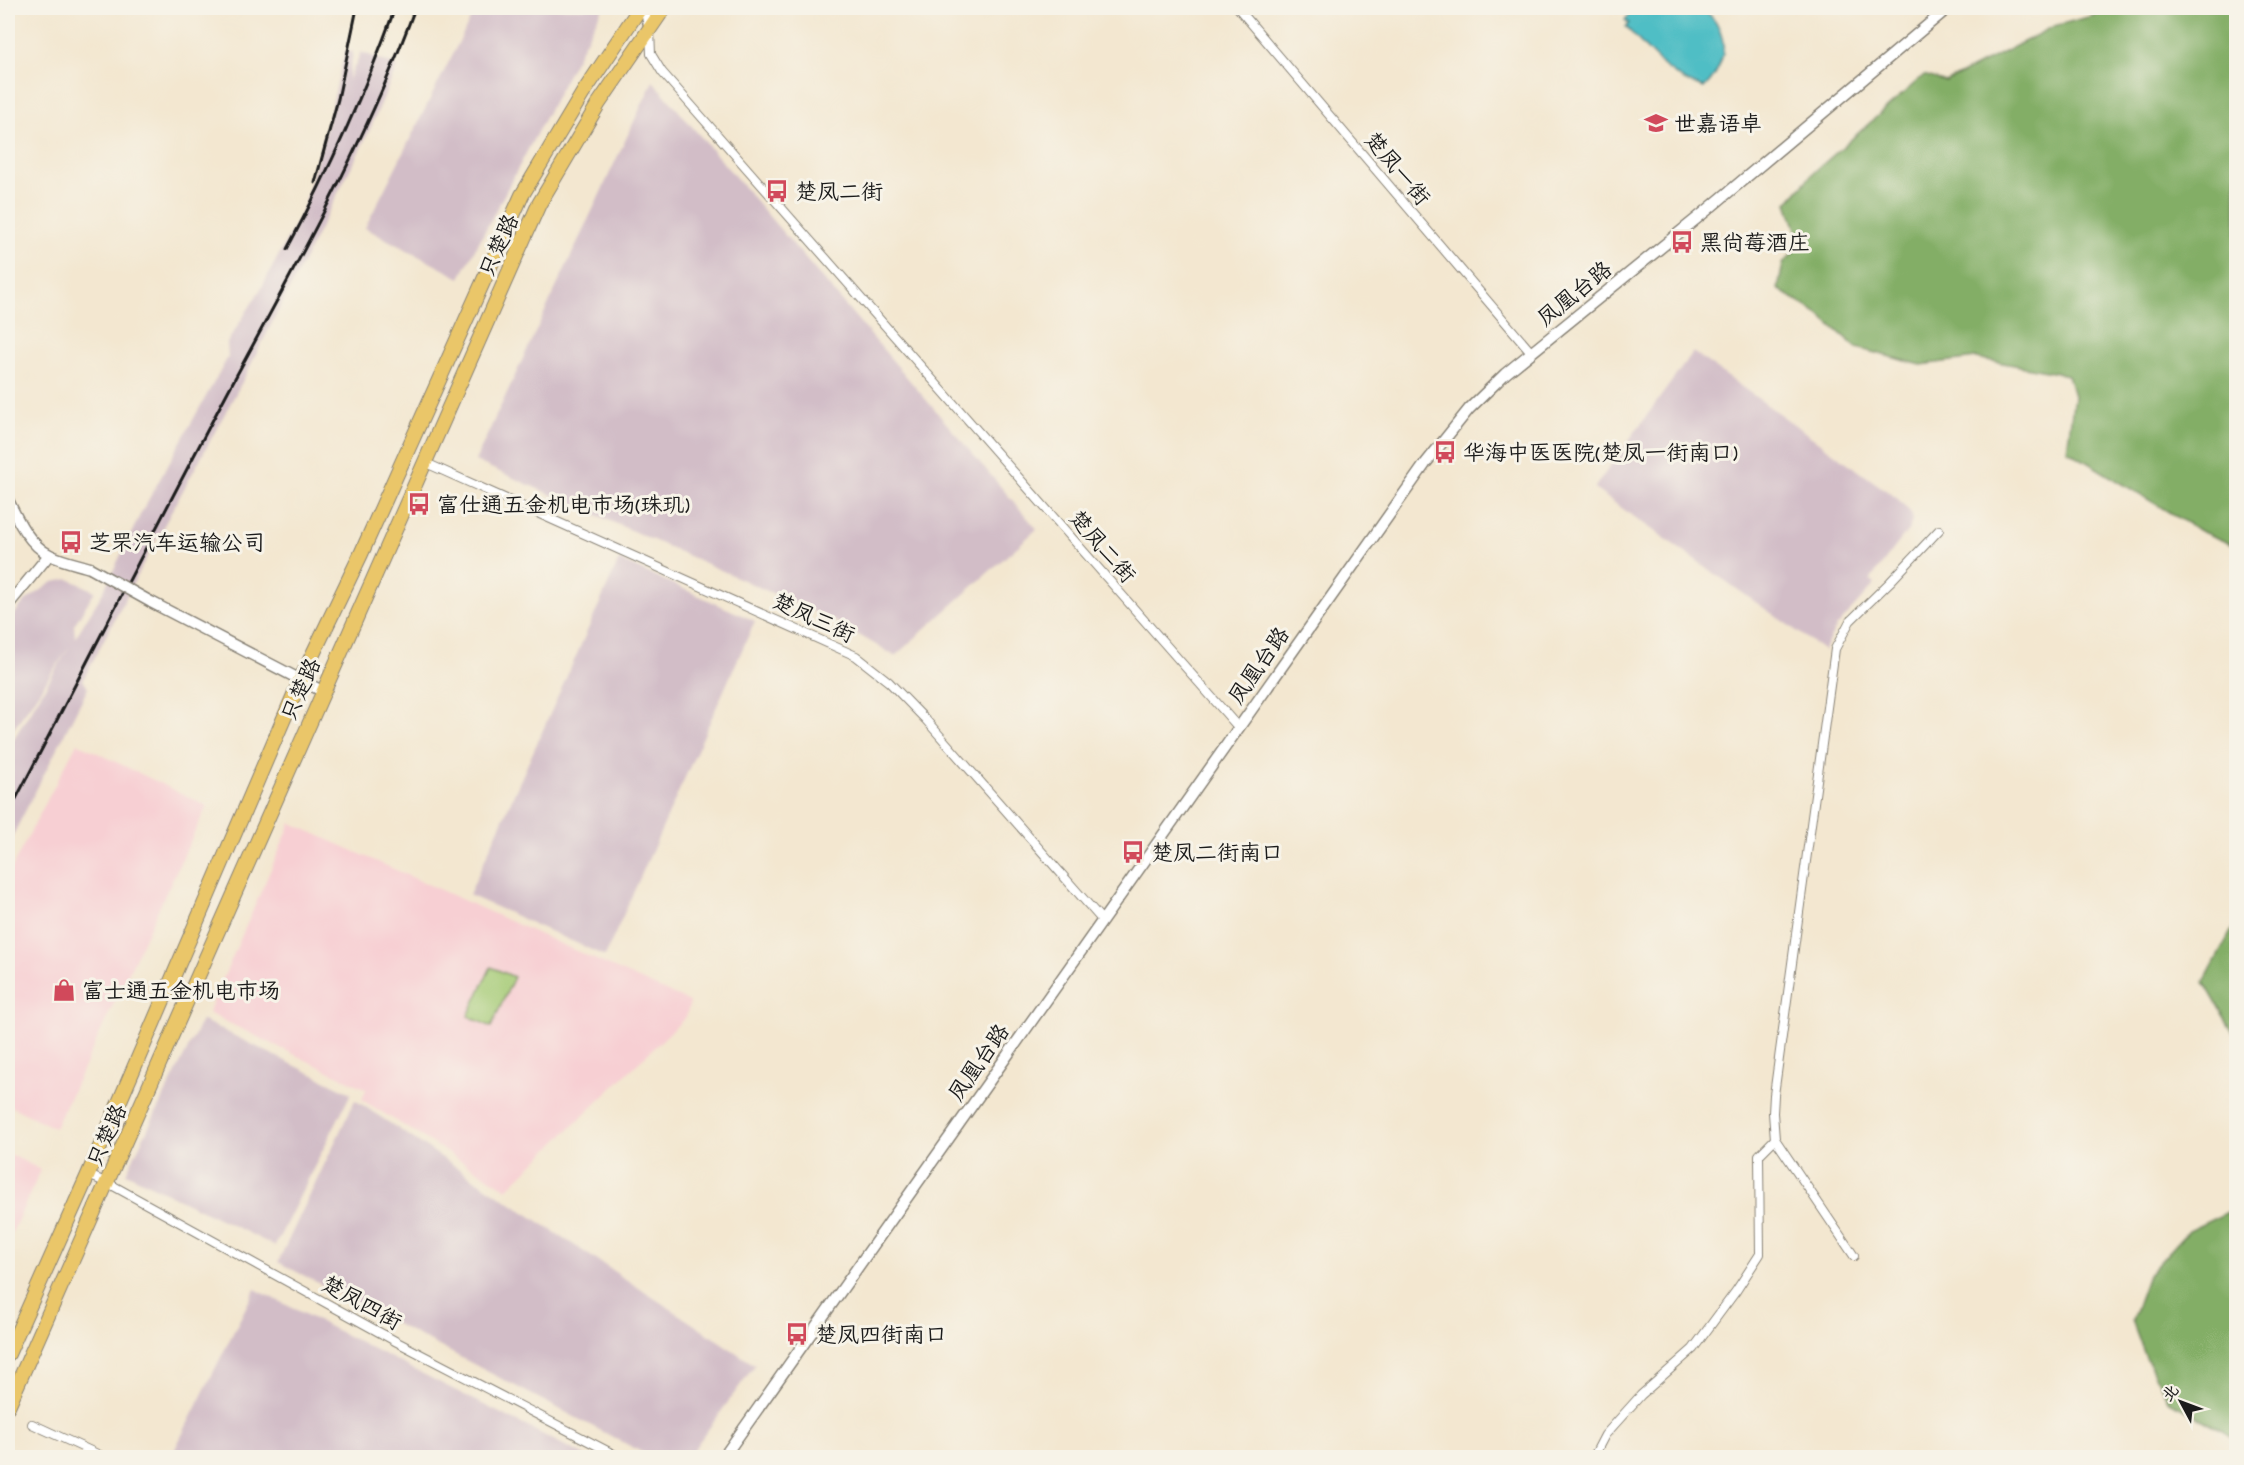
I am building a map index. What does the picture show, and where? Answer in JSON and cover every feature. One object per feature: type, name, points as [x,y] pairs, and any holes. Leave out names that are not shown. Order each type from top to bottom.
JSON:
[{"type":"main road","name":"只楚路","points":[[8,1354],[300,681],[361,554],[522,195],[583,93],[640,8]]},
{"type":"main road","name":"只楚路","points":[[8,1406],[539,204],[599,103],[664,8]]},
{"type":"street","points":[[645,8],[650,29]]},
{"type":"street","name":"楚凤一街","points":[[1238,8],[1531,352]]},
{"type":"street","name":"凤凰台路","points":[[723,1458],[1425,464],[1469,409],[1531,352],[1697,218],[1948,8]]},
{"type":"street","name":"楚凤二街","points":[[650,29],[651,54],[662,72],[1238,727]]},
{"type":"street","name":"楚凤三街","points":[[426,464],[856,656],[889,682],[926,720],[1102,920]]},
{"type":"street","points":[[8,500],[28,535],[49,555],[90,568],[322,691]]},
{"type":"street","points":[[1854,1256],[1775,1139],[1774,1095],[1835,649],[1850,621],[1939,530]]},
{"type":"street","points":[[8,605],[49,555]]},
{"type":"street","points":[[1593,1458],[1605,1435],[1634,1403],[1693,1349],[1760,1254],[1759,1155],[1775,1139]]},
{"type":"street","name":"楚凤四街","points":[[87,1174],[108,1183],[397,1342],[621,1458]]},
{"type":"street","points":[[32,1424],[106,1458]]},
{"type":"shaded area","points":[[476,8],[603,8],[460,278],[365,228]]},
{"type":"shaded area","points":[[345,51],[353,52],[348,81],[361,52],[397,66],[368,134],[241,384],[83,680],[88,688],[8,845],[8,748],[70,646],[8,737],[8,622],[24,602],[53,582],[69,579],[95,591],[74,625],[75,638],[102,594],[141,513],[228,357],[227,343],[262,287],[303,209]]},
{"type":"shaded area","points":[[653,81],[1037,529],[895,656],[833,620],[475,461]]},
{"type":"shaded area","points":[[1693,352],[1898,499],[1911,513],[1913,519],[1909,529],[1870,580],[1875,584],[1837,626],[1825,651],[1596,490],[1595,487]]},
{"type":"shaded area","points":[[619,560],[755,621],[605,956],[469,895]]},
{"type":"shaded area","name":"富士通五金机电市场","points":[[77,743],[207,806],[55,1128],[8,1105],[8,875]]},
{"type":"shaded area","points":[[291,823],[690,1002],[686,1017],[507,1189],[362,1100],[366,1089],[208,1013]]},
{"type":"shaded area","points":[[202,1020],[351,1093],[275,1246],[126,1173]]},
{"type":"shaded area","points":[[355,1100],[755,1365],[688,1457],[651,1457],[278,1262]]},
{"type":"shaded area","points":[[8,1153],[41,1170],[8,1241]]},
{"type":"shaded area","points":[[255,1289],[587,1457],[171,1457]]},
{"type":"green space","points":[[2122,8],[2236,8],[2236,546],[2200,531],[2067,450],[2074,396],[2068,375],[1976,358],[1921,365],[1857,348],[1817,313],[1778,289],[1783,264],[1801,244],[1787,203],[1813,173],[1924,75],[1946,82],[2054,26]]},
{"type":"green space","points":[[2236,922],[2236,1037],[2204,982]]},
{"type":"green space","points":[[491,967],[514,977],[491,1027],[468,1016]]},
{"type":"green space","points":[[2236,1209],[2236,1439],[2168,1400],[2146,1358],[2132,1320],[2148,1275],[2188,1231]]},
{"type":"water","points":[[1695,7],[1712,17],[1720,31],[1723,54],[1720,65],[1704,88],[1670,71],[1626,27],[1629,23],[1625,20],[1634,8]]},
{"type":"railway","points":[[315,183],[338,99],[357,8]]},
{"type":"railway","points":[[287,249],[346,130],[395,8]]},
{"type":"railway","points":[[8,814],[198,447],[328,204],[374,108],[415,8]]},
{"type":"place","name":"世嘉语卓","points":[[1656,123]]},
{"type":"place","name":"楚凤二街","points":[[777,191]]},
{"type":"place","name":"黑尚莓酒庄","points":[[1682,242]]},
{"type":"place","name":"华海中医医院(楚凤一街南口)","points":[[1445,452]]},
{"type":"place","name":"富仕通五金机电市场(珠玑)","points":[[419,504]]},
{"type":"place","name":"芝罘汽车运输公司","points":[[71,542]]},
{"type":"place","name":"楚凤二街南口","points":[[1133,852]]},
{"type":"place","name":"富士通五金机电市场","points":[[64,990]]},
{"type":"place","name":"楚凤四街南口","points":[[797,1334]]}]
